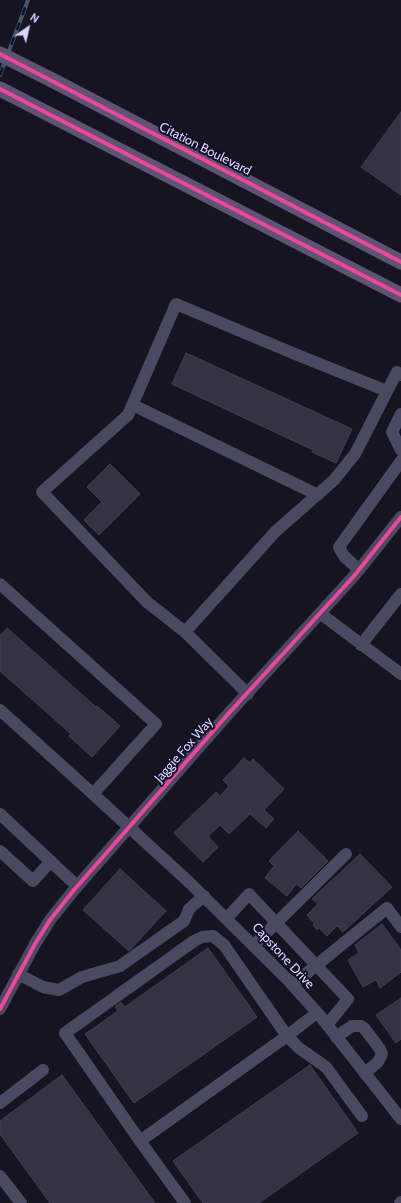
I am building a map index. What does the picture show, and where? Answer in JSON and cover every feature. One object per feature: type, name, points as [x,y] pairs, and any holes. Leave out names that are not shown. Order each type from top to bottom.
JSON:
[{"type":"main road","name":"Citation Boulevard","points":[[0,54],[401,262]]},
{"type":"main road","points":[[0,89],[401,295]]},
{"type":"street","points":[[248,694],[185,632],[147,602],[42,492],[128,415],[176,304],[387,391]]},
{"type":"street","points":[[185,632],[275,532],[334,480],[355,454],[397,372],[401,375]]},
{"type":"street","points":[[133,404],[318,495]]},
{"type":"street","points":[[401,414],[392,432],[401,450]]},
{"type":"street","points":[[359,570],[344,556],[339,547],[401,461]]},
{"type":"street","name":"Jaggie Fox Way","points":[[0,1009],[3,993],[18,974],[50,920],[77,886],[321,614],[401,518]]},
{"type":"street","points":[[0,584],[156,724],[93,794]]},
{"type":"street","points":[[361,645],[401,594]]},
{"type":"street","points":[[321,614],[401,674]]},
{"type":"street","name":"Capstone Drive","points":[[0,710],[204,896],[254,945],[317,1013],[401,1119]]},
{"type":"street","points":[[0,814],[77,886]]},
{"type":"street","points":[[0,851],[32,881],[51,861]]},
{"type":"street","points":[[254,945],[346,854]]},
{"type":"street","points":[[227,918],[249,894],[316,964],[348,999],[327,1025]]},
{"type":"street","points":[[18,974],[43,987],[58,990],[82,977],[120,966],[184,922],[189,909],[204,896]]},
{"type":"street","points":[[292,985],[316,964],[387,908],[401,927]]},
{"type":"street","points":[[184,1203],[64,1033],[194,941],[208,936],[218,939],[224,945],[287,1036],[299,1048],[326,1067],[362,1116]]},
{"type":"street","points":[[140,1141],[317,1013]]},
{"type":"street","points":[[336,1037],[352,1026],[362,1026],[364,1028],[380,1049],[382,1054],[378,1062],[365,1073]]},
{"type":"street","points":[[0,1103],[43,1070]]},
{"type":"street","points":[[0,1176],[21,1203]]},
{"type":"building","points":[[401,112],[401,195],[361,167]]},
{"type":"building","points":[[186,353],[352,429],[336,463],[312,452],[313,450],[172,384]]},
{"type":"building","points":[[110,464],[140,494],[99,535],[84,520],[102,502],[87,487]]},
{"type":"building","points":[[7,628],[96,707],[97,706],[120,726],[92,757],[69,736],[71,734],[0,671],[0,636]]},
{"type":"building","points":[[244,758],[250,763],[253,759],[284,789],[264,810],[274,819],[266,828],[250,814],[229,834],[220,825],[208,836],[218,847],[203,862],[174,833],[216,792],[220,796],[229,786],[223,780]]},
{"type":"building","points":[[298,831],[328,861],[301,888],[296,884],[287,896],[265,878],[274,866],[269,861]]},
{"type":"building","points":[[360,854],[392,887],[343,932],[337,926],[327,936],[319,928],[317,930],[313,925],[314,923],[307,915],[318,904],[312,899]]},
{"type":"building","points":[[120,869],[166,911],[129,951],[83,910]]},
{"type":"building","points":[[382,924],[401,950],[401,972],[380,988],[376,980],[363,987],[348,960],[359,953],[355,945]]},
{"type":"building","points":[[208,948],[257,1017],[134,1103],[85,1034],[118,1011],[115,1007],[121,1002],[125,1007]]},
{"type":"building","points":[[401,998],[401,1039],[396,1043],[376,1015]]},
{"type":"building","points":[[310,1065],[358,1133],[259,1203],[203,1203],[173,1161]]},
{"type":"building","points":[[62,1075],[155,1203],[50,1203],[0,1134],[0,1121]]},
{"type":"railway","points":[[0,75],[28,0]]},
{"type":"cycle path","points":[[0,54],[401,262]]},
{"type":"cycle path","points":[[0,89],[401,295]]},
{"type":"cycle path","points":[[0,1009],[35,944],[50,920],[74,890],[229,713],[354,576],[401,517]]}]
